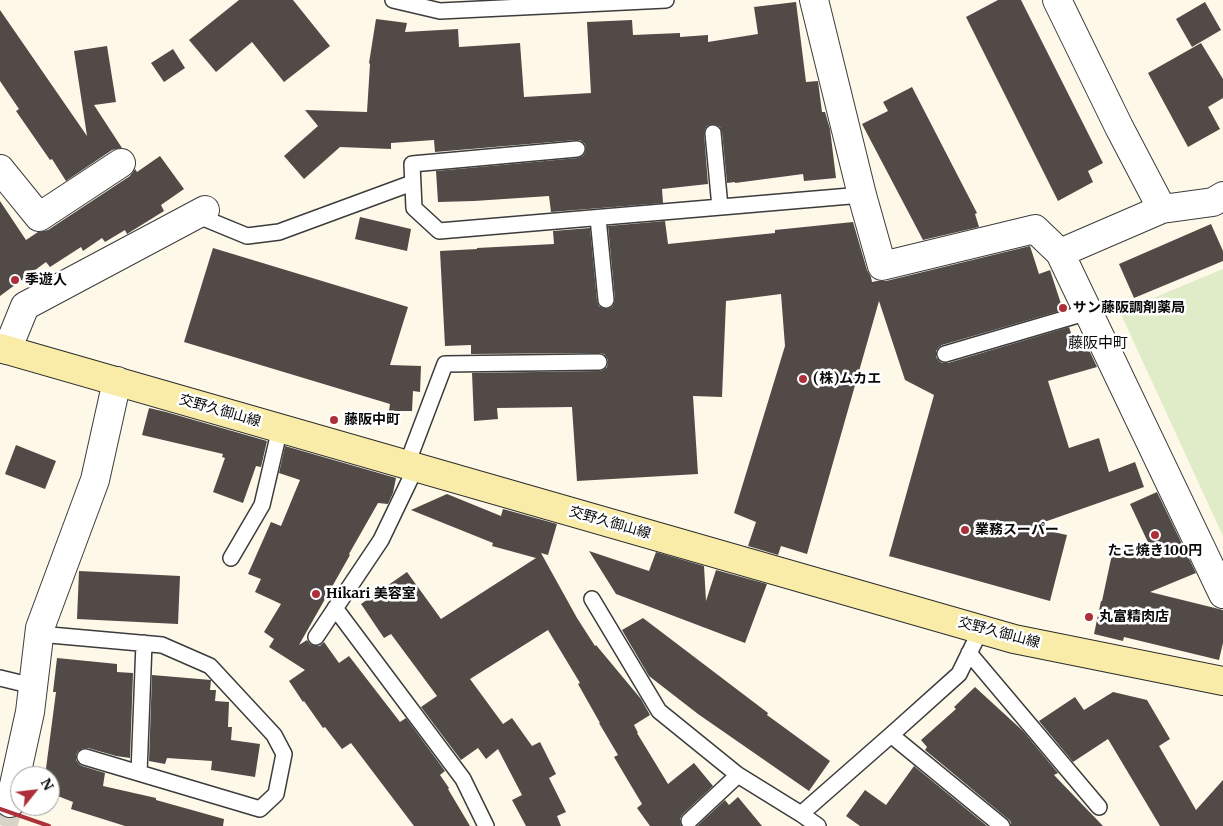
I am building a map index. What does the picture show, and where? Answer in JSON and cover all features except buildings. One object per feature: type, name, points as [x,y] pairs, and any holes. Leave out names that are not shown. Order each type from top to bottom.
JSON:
[{"type":"main road","name":"交野久御山線","points":[[4,349],[411,466],[975,641],[1014,639],[1223,681]]},
{"type":"street","points":[[814,0],[862,195],[882,266],[1035,229],[1060,253],[1223,594]]},
{"type":"street","points":[[1057,0],[1119,127],[1162,209]]},
{"type":"street","points":[[0,169],[39,217],[121,163]]},
{"type":"street","points":[[1060,253],[1162,209],[1213,202],[1223,196]]},
{"type":"street","points":[[4,349],[25,306],[200,212]]},
{"type":"street","points":[[18,766],[30,712],[40,628],[95,480],[117,381]]},
{"type":"lane","points":[[393,0],[431,4],[440,11],[666,0]]},
{"type":"lane","points":[[713,133],[720,207]]},
{"type":"lane","points":[[577,148],[412,164],[414,208],[439,232],[862,195]]},
{"type":"lane","points":[[200,212],[247,236],[279,232],[412,183]]},
{"type":"lane","points":[[598,218],[606,300]]},
{"type":"lane","points":[[945,354],[1088,312]]},
{"type":"lane","points":[[316,637],[381,540],[411,466],[445,364],[599,362]]},
{"type":"lane","points":[[231,558],[262,505],[280,428]]},
{"type":"lane","points":[[592,599],[659,711],[738,775],[818,826]]},
{"type":"lane","points":[[335,608],[463,778],[486,826]]},
{"type":"lane","points":[[39,634],[162,645],[210,666],[274,736],[284,754],[276,794],[260,809],[85,757]]},
{"type":"lane","points":[[801,814],[959,674],[975,641],[1099,807]]},
{"type":"lane","points":[[139,773],[144,643]]},
{"type":"lane","points":[[0,678],[34,686]]},
{"type":"lane","points":[[891,735],[1002,826]]},
{"type":"lane","points":[[689,821],[738,775]]},
{"type":"green space","points":[[1223,269],[1223,536],[1120,312]]},
{"type":"tunnel","points":[[3,826],[10,803]]},
{"type":"railway","points":[[0,809],[49,826]]},
{"type":"place","name":"季遊人","points":[[15,280]]},
{"type":"place","name":"サン藤阪調剤薬局","points":[[1063,308]]},
{"type":"place","name":"(株)ムカエ","points":[[803,379]]},
{"type":"place","name":"藤阪中町","points":[[334,420]]},
{"type":"place","name":"業務スーパー","points":[[965,530]]},
{"type":"place","name":"たこ焼き100円","points":[[1155,535]]},
{"type":"place","name":"Hikari 美容室","points":[[316,594]]},
{"type":"place","name":"丸富精肉店","points":[[1089,617]]},
{"type":"district","name":"藤阪中町","points":[[1098,344]]}]
